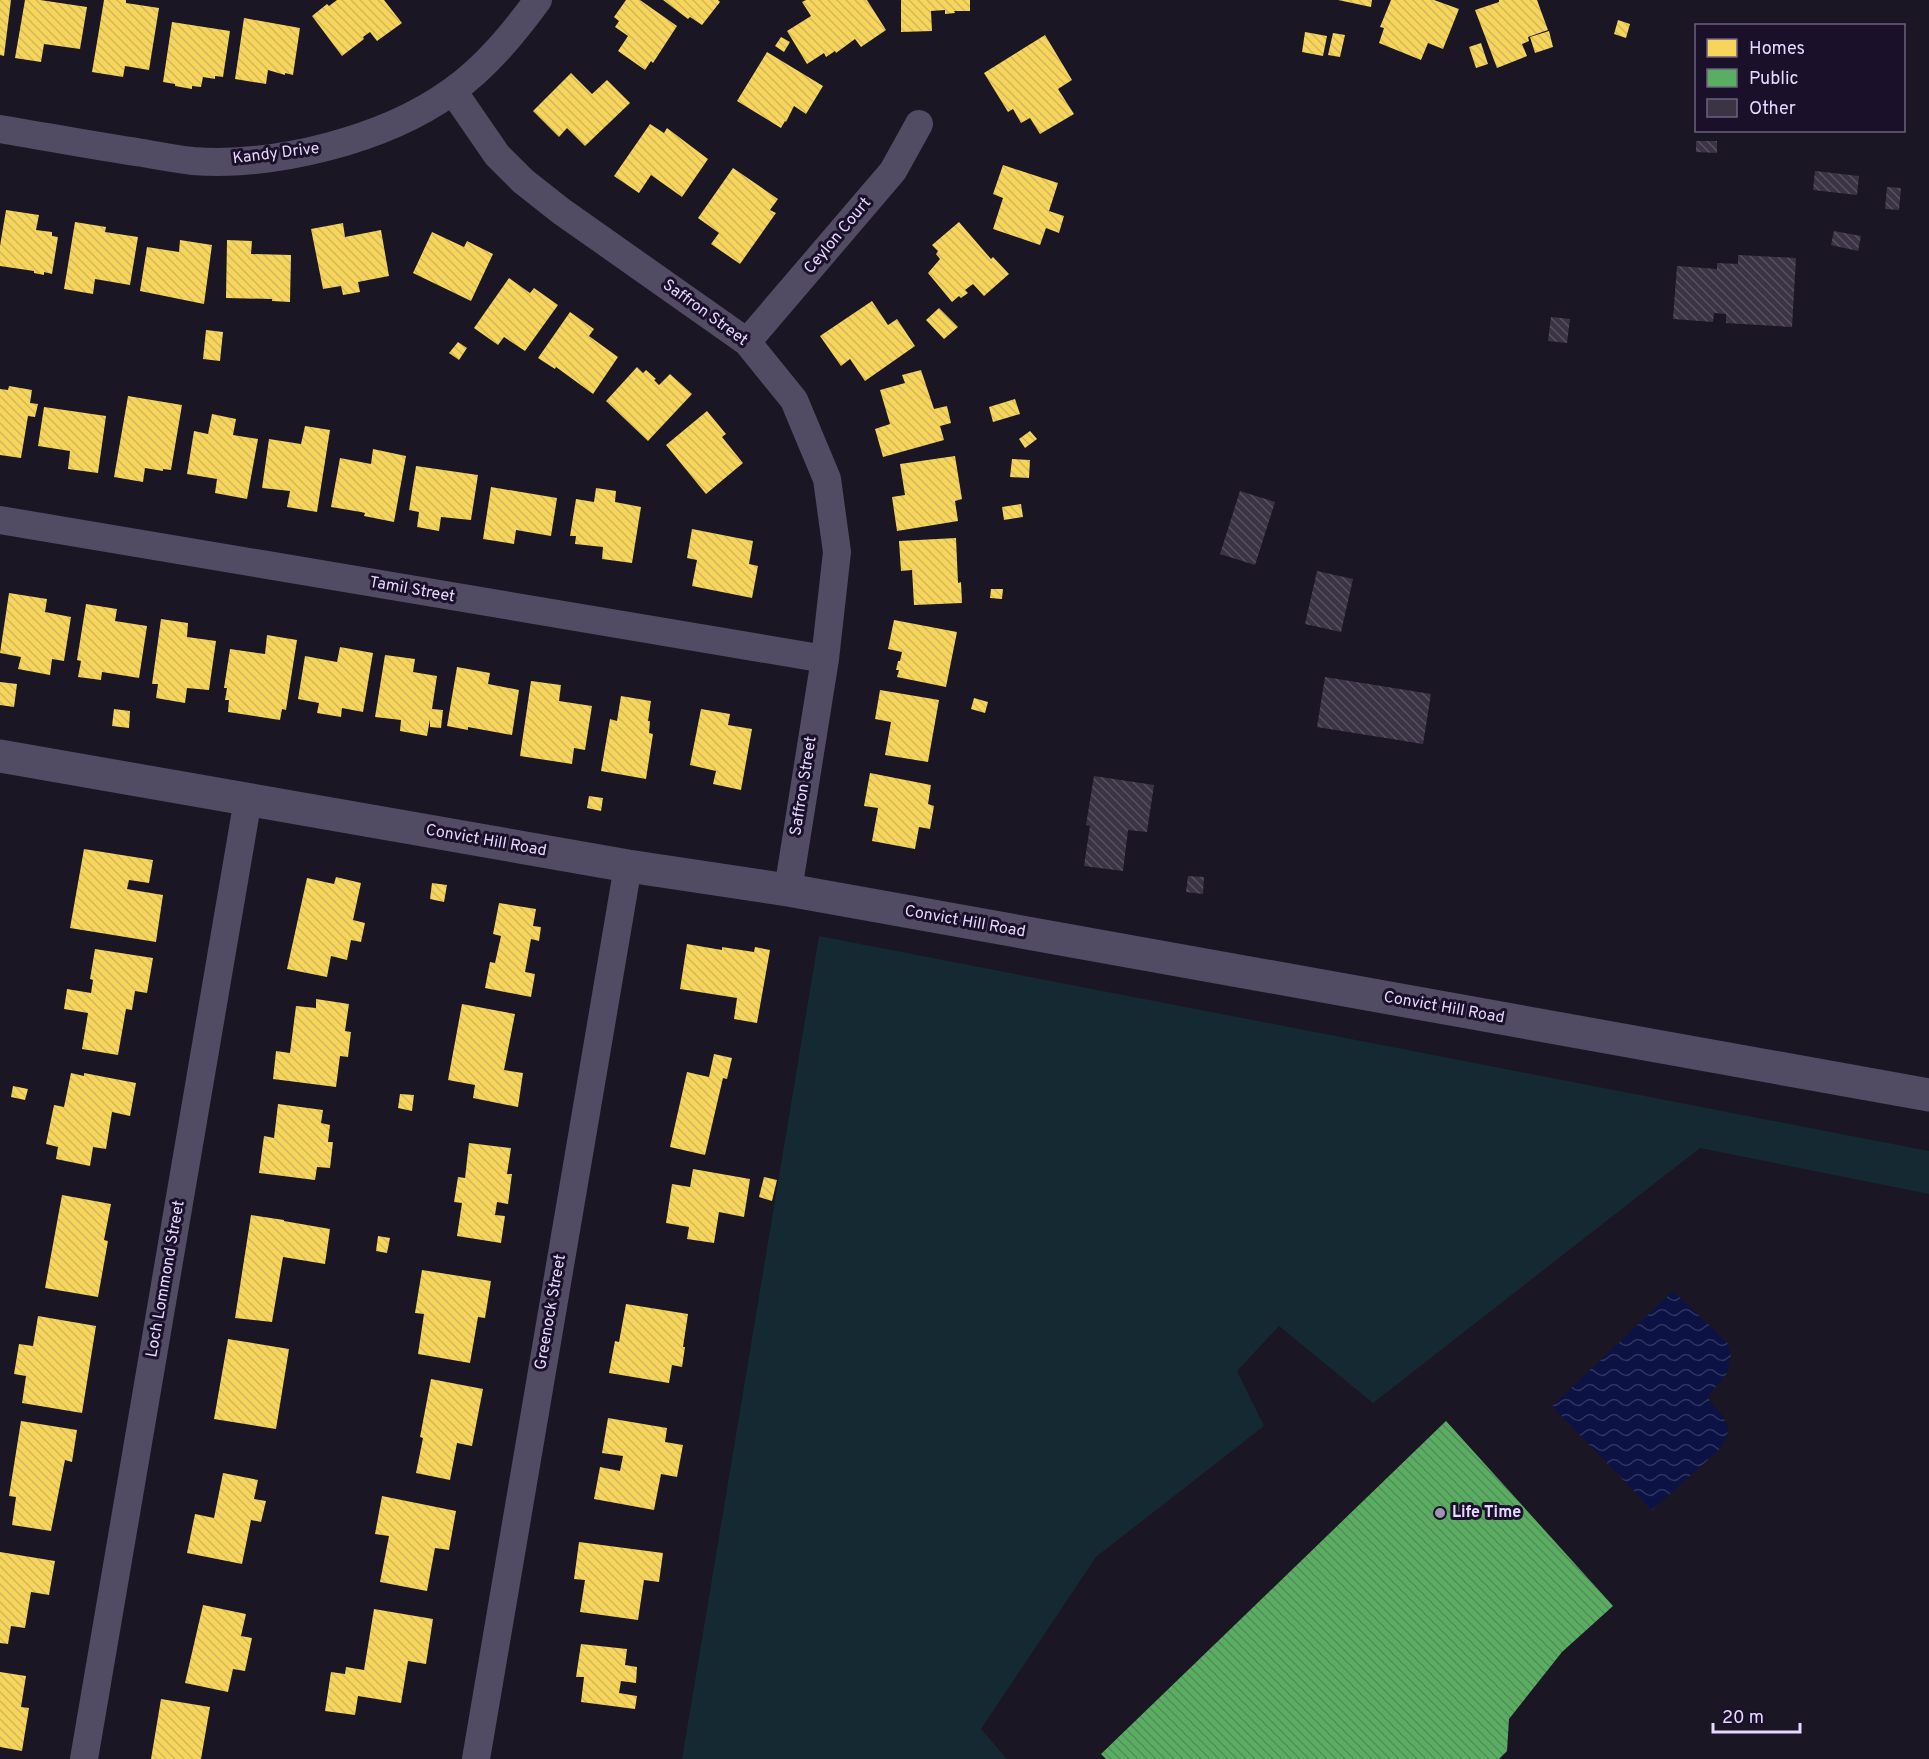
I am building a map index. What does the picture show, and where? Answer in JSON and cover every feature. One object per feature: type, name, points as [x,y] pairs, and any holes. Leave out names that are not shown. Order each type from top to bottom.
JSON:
[{"type":"street","name":"Kandy Drive","points":[[0,129],[193,161],[288,156],[325,149],[411,116],[453,91],[510,39],[538,0]]},
{"type":"street","name":"Saffron Street","points":[[453,91],[497,155],[523,181],[561,211],[747,342],[794,400],[827,478],[837,552],[825,659],[788,890]]},
{"type":"street","name":"Ceylon Court","points":[[747,342],[893,171],[919,124]]},
{"type":"street","name":"Tamil Street","points":[[0,519],[825,659]]},
{"type":"street","name":"Convict Hill Road","points":[[0,756],[628,866],[788,890],[1929,1095]]},
{"type":"street","name":"Loch Lommond Street","points":[[84,1759],[248,799]]},
{"type":"street","name":"Greenock Street","points":[[476,1759],[628,866]]},
{"type":"shaded area","points":[[819,936],[1929,1151],[1929,1194],[1700,1148],[1373,1403],[1279,1326],[1237,1371],[1264,1426],[1096,1557],[981,1729],[1007,1759],[682,1759]]},
{"type":"water","points":[[1673,1291],[1727,1342],[1731,1355],[1726,1375],[1707,1397],[1722,1415],[1728,1427],[1727,1437],[1719,1450],[1652,1510],[1552,1406]]},
{"type":"building: Homes","points":[[0,0],[11,0],[4,56],[0,55]]},
{"type":"building: Homes","points":[[25,0],[87,7],[80,49],[44,44],[41,62],[15,58]]},
{"type":"building: Homes","points":[[104,0],[126,0],[126,3],[159,8],[149,70],[125,66],[123,77],[92,72]]},
{"type":"building: Homes","points":[[337,0],[384,0],[402,23],[377,41],[370,32],[342,56],[312,16],[327,4],[329,6]]},
{"type":"building: Homes","points":[[626,0],[640,0],[677,26],[653,63],[651,61],[645,70],[618,51],[628,36],[615,27],[619,21],[614,17]]},
{"type":"building: Homes","points":[[663,0],[718,0],[720,2],[702,25],[690,17],[688,19]]},
{"type":"building: Homes","points":[[806,0],[867,0],[886,30],[861,47],[855,39],[836,53],[835,51],[826,57],[824,53],[807,64],[787,31],[811,16],[802,2]]},
{"type":"building: Homes","points":[[901,0],[970,0],[970,11],[954,11],[955,13],[945,14],[945,10],[931,11],[932,31],[901,32]]},
{"type":"building: Homes","points":[[1338,0],[1372,0],[1371,7]]},
{"type":"building: Homes","points":[[1391,0],[1434,0],[1459,9],[1443,49],[1428,43],[1421,60],[1379,43],[1384,28],[1380,27]]},
{"type":"building: Homes","points":[[1499,0],[1537,0],[1548,30],[1528,37],[1529,41],[1522,44],[1527,56],[1497,68],[1475,10],[1499,2]]},
{"type":"building: Homes","points":[[244,18],[300,28],[293,75],[268,70],[266,84],[235,79]]},
{"type":"building: Homes","points":[[1618,20],[1630,24],[1626,38],[1614,34]]},
{"type":"building: Homes","points":[[172,22],[230,31],[223,77],[215,76],[215,79],[203,77],[201,87],[192,86],[192,89],[163,82]]},
{"type":"building: Homes","points":[[1549,31],[1553,47],[1535,53],[1530,37]]},
{"type":"building: Homes","points":[[1305,32],[1327,36],[1323,56],[1302,52]]},
{"type":"building: Homes","points":[[1333,33],[1345,35],[1340,57],[1328,55]]},
{"type":"building: Homes","points":[[1045,35],[1072,80],[1058,89],[1074,114],[1040,134],[1030,118],[1021,123],[1013,109],[1008,112],[984,73]]},
{"type":"building: Homes","points":[[781,37],[790,42],[784,52],[775,46]]},
{"type":"building: Homes","points":[[1481,43],[1488,64],[1476,68],[1469,47]]},
{"type":"building: Homes","points":[[767,52],[823,86],[806,114],[794,106],[781,128],[737,101]]},
{"type":"building: Homes","points":[[571,73],[592,94],[607,80],[630,103],[585,146],[567,128],[559,137],[533,111]]},
{"type":"building: Homes","points":[[650,124],[664,133],[667,128],[708,159],[682,197],[651,175],[639,193],[614,176]]},
{"type":"building: Homes","points":[[1003,165],[1058,183],[1049,211],[1064,216],[1059,233],[1046,228],[1040,245],[993,229],[1003,198],[993,194]]},
{"type":"building: Homes","points":[[733,168],[778,199],[770,210],[776,213],[740,264],[711,244],[719,233],[698,218]]},
{"type":"building: Homes","points":[[6,210],[39,215],[36,230],[52,232],[52,236],[58,237],[52,274],[44,272],[44,275],[34,273],[34,271],[0,266],[0,246]]},
{"type":"building: Homes","points":[[75,222],[106,227],[105,232],[138,237],[130,285],[95,279],[93,294],[64,289]]},
{"type":"building: Homes","points":[[959,222],[991,259],[993,257],[1009,274],[984,296],[973,284],[965,290],[968,293],[952,302],[928,273],[940,259],[936,254],[938,251],[932,245]]},
{"type":"building: Homes","points":[[343,223],[345,237],[381,230],[389,276],[358,282],[360,292],[343,295],[341,286],[323,289],[311,229]]},
{"type":"building: Homes","points":[[432,232],[464,247],[467,241],[493,254],[471,301],[413,273]]},
{"type":"building: Homes","points":[[180,240],[212,245],[204,304],[140,291],[147,247],[179,252]]},
{"type":"building: Homes","points":[[227,240],[252,241],[251,254],[291,255],[290,302],[272,301],[272,299],[226,298]]},
{"type":"building: Homes","points":[[509,278],[530,293],[534,288],[558,305],[525,351],[504,337],[498,345],[474,328]]},
{"type":"building: Homes","points":[[872,301],[888,325],[897,319],[915,346],[865,381],[850,359],[841,366],[820,336]]},
{"type":"building: Homes","points":[[939,308],[958,327],[944,339],[926,320]]},
{"type":"building: Homes","points":[[570,312],[594,329],[589,336],[618,357],[593,394],[556,367],[555,369],[538,358]]},
{"type":"building: Homes","points":[[206,330],[223,332],[220,361],[203,359]]},
{"type":"building: Homes","points":[[458,342],[467,348],[459,360],[449,353]]},
{"type":"building: Homes","points":[[637,367],[643,373],[646,370],[659,385],[670,374],[692,394],[648,441],[606,401]]},
{"type":"building: Homes","points":[[921,370],[934,409],[947,406],[951,423],[940,426],[944,440],[883,457],[875,429],[890,424],[880,390],[905,383],[902,375]]},
{"type":"building: Homes","points":[[9,386],[32,390],[30,403],[38,404],[35,417],[28,416],[21,458],[0,455],[0,389],[8,390]]},
{"type":"building: Homes","points":[[128,396],[182,405],[171,470],[145,468],[143,482],[114,477]]},
{"type":"building: Homes","points":[[1015,399],[1020,414],[993,422],[989,407]]},
{"type":"building: Homes","points":[[44,407],[106,416],[98,473],[68,469],[70,451],[38,446]]},
{"type":"building: Homes","points":[[707,411],[726,434],[722,437],[743,463],[706,494],[666,445]]},
{"type":"building: Homes","points":[[212,414],[236,419],[233,435],[258,439],[247,499],[215,493],[217,479],[187,474],[194,431],[208,434]]},
{"type":"building: Homes","points":[[305,426],[330,430],[317,512],[287,507],[290,491],[262,488],[269,439],[301,444]]},
{"type":"building: Homes","points":[[1030,431],[1037,439],[1025,448],[1019,439]]},
{"type":"building: Homes","points":[[373,449],[406,456],[394,522],[364,516],[365,513],[361,512],[331,507],[340,458],[371,464]]},
{"type":"building: Homes","points":[[955,456],[962,499],[955,501],[958,521],[897,531],[892,497],[905,495],[900,464]]},
{"type":"building: Homes","points":[[1012,459],[1030,460],[1029,478],[1010,477]]},
{"type":"building: Homes","points":[[416,466],[478,475],[471,520],[441,517],[439,531],[417,527],[419,512],[409,510]]},
{"type":"building: Homes","points":[[491,487],[557,498],[551,536],[516,530],[514,544],[483,539]]},
{"type":"building: Homes","points":[[596,488],[616,491],[615,502],[641,507],[632,563],[602,559],[603,547],[575,544],[576,536],[570,536],[576,499],[594,502]]},
{"type":"building: Homes","points":[[1021,504],[1023,517],[1004,520],[1002,507]]},
{"type":"building: Homes","points":[[692,529],[753,541],[749,564],[758,566],[752,598],[692,586],[697,560],[687,558]]},
{"type":"building: Homes","points":[[956,538],[958,583],[961,582],[962,603],[914,605],[912,570],[901,571],[899,541]]},
{"type":"building: Homes","points":[[991,589],[1003,589],[1002,599],[990,598]]},
{"type":"building: Homes","points":[[9,593],[47,599],[45,612],[71,617],[64,661],[52,659],[50,675],[18,669],[21,657],[0,653]]},
{"type":"building: Homes","points":[[86,604],[117,609],[115,621],[147,626],[139,678],[102,672],[101,680],[78,677],[81,661],[77,660]]},
{"type":"building: Homes","points":[[161,619],[188,623],[187,637],[216,641],[209,690],[187,688],[185,703],[156,698],[158,684],[152,684]]},
{"type":"building: Homes","points":[[894,620],[957,632],[946,687],[897,677],[899,670],[896,670],[902,652],[888,649]]},
{"type":"building: Homes","points":[[267,635],[297,640],[286,710],[282,709],[280,720],[228,712],[229,700],[225,700],[227,688],[224,688],[230,649],[265,654]]},
{"type":"building: Homes","points":[[340,647],[373,653],[363,712],[342,708],[341,717],[317,713],[319,703],[298,699],[305,656],[337,662]]},
{"type":"building: Homes","points":[[385,655],[415,659],[413,672],[437,676],[432,709],[443,710],[441,728],[430,727],[430,719],[427,736],[400,731],[401,720],[375,717]]},
{"type":"building: Homes","points":[[457,667],[490,673],[488,684],[519,690],[512,735],[468,727],[468,730],[447,726]]},
{"type":"building: Homes","points":[[531,681],[561,685],[559,701],[592,706],[585,750],[574,748],[572,764],[520,756]]},
{"type":"building: Homes","points":[[0,682],[17,684],[14,707],[0,705]]},
{"type":"building: Homes","points":[[880,690],[939,700],[928,762],[885,755],[891,722],[875,719]]},
{"type":"building: Homes","points":[[621,696],[651,701],[648,721],[650,721],[649,733],[653,734],[646,779],[601,771],[610,719],[617,721]]},
{"type":"building: Homes","points":[[974,698],[988,702],[985,713],[971,709]]},
{"type":"building: Homes","points":[[114,709],[130,711],[129,728],[112,726]]},
{"type":"building: Homes","points":[[701,709],[730,714],[728,725],[752,729],[741,790],[713,784],[716,771],[690,765]]},
{"type":"building: Homes","points":[[870,773],[931,785],[928,804],[934,806],[930,829],[919,827],[915,849],[872,841],[878,808],[864,806]]},
{"type":"building: Homes","points":[[589,796],[603,798],[601,811],[587,808]]},
{"type":"building: Homes","points":[[84,849],[153,860],[149,883],[129,880],[127,889],[163,895],[156,942],[70,928]]},
{"type":"building: Homes","points":[[336,877],[361,883],[353,920],[365,923],[361,942],[351,940],[347,960],[331,956],[327,977],[287,969],[307,878],[334,884]]},
{"type":"building: Homes","points":[[432,883],[447,885],[444,902],[430,899]]},
{"type":"building: Homes","points":[[499,903],[536,909],[533,926],[541,927],[539,941],[531,939],[525,972],[535,974],[531,997],[485,988],[490,962],[495,963],[501,936],[493,934]]},
{"type":"building: Homes","points":[[687,944],[722,950],[722,947],[754,952],[755,947],[770,950],[757,1023],[734,1019],[737,998],[680,989]]},
{"type":"building: Homes","points":[[95,949],[153,958],[147,993],[135,991],[132,1010],[126,1009],[118,1055],[82,1049],[88,1013],[64,1009],[67,989],[91,993],[93,980],[90,979]]},
{"type":"building: Homes","points":[[316,999],[349,1004],[345,1031],[351,1032],[348,1057],[340,1056],[336,1087],[273,1079],[276,1051],[290,1053],[296,1006],[316,1008]]},
{"type":"building: Homes","points":[[462,1004],[515,1014],[504,1070],[523,1073],[518,1107],[473,1098],[475,1085],[448,1080]]},
{"type":"building: Homes","points":[[714,1054],[732,1058],[727,1079],[723,1078],[705,1155],[670,1147],[687,1072],[709,1077]]},
{"type":"building: Homes","points":[[71,1073],[84,1076],[84,1073],[136,1083],[130,1116],[112,1112],[106,1149],[93,1147],[90,1166],[56,1159],[58,1147],[46,1144],[54,1105],[64,1107]]},
{"type":"building: Homes","points":[[13,1086],[28,1089],[25,1100],[11,1097]]},
{"type":"building: Homes","points":[[400,1094],[414,1095],[412,1111],[398,1108]]},
{"type":"building: Homes","points":[[278,1104],[323,1110],[321,1123],[330,1125],[328,1142],[333,1142],[330,1168],[317,1167],[315,1180],[259,1173],[264,1136],[274,1138]]},
{"type":"building: Homes","points":[[469,1143],[511,1148],[507,1174],[512,1174],[508,1204],[497,1202],[495,1215],[505,1216],[501,1243],[457,1236],[462,1203],[454,1202],[458,1177],[465,1178]]},
{"type":"building: Homes","points":[[693,1169],[750,1179],[744,1217],[719,1212],[714,1243],[687,1239],[689,1227],[666,1223],[672,1184],[690,1187]]},
{"type":"building: Homes","points":[[764,1177],[777,1180],[772,1201],[759,1197]]},
{"type":"building: Homes","points":[[62,1195],[111,1204],[104,1240],[108,1241],[98,1297],[45,1288]]},
{"type":"building: Homes","points":[[251,1215],[330,1229],[325,1264],[283,1257],[272,1322],[235,1318]]},
{"type":"building: Homes","points":[[378,1236],[390,1238],[387,1253],[376,1251]]},
{"type":"building: Homes","points":[[422,1270],[491,1281],[485,1318],[478,1317],[470,1363],[418,1354],[424,1314],[415,1313]]},
{"type":"building: Homes","points":[[626,1304],[688,1314],[682,1367],[672,1365],[669,1383],[609,1373],[615,1341],[619,1342]]},
{"type":"building: Homes","points":[[38,1316],[96,1326],[82,1413],[22,1403],[26,1376],[14,1374],[19,1344],[33,1346]]},
{"type":"building: Homes","points":[[228,1339],[289,1349],[276,1429],[214,1419]]},
{"type":"building: Homes","points":[[431,1379],[483,1389],[472,1446],[457,1443],[450,1480],[416,1473]]},
{"type":"building: Homes","points":[[608,1418],[667,1428],[665,1442],[683,1445],[677,1477],[661,1474],[654,1510],[594,1499],[600,1467],[620,1471],[623,1456],[602,1453]]},
{"type":"building: Homes","points":[[21,1421],[77,1430],[72,1462],[65,1460],[51,1531],[12,1525],[16,1497],[9,1496]]},
{"type":"building: Homes","points":[[223,1473],[258,1480],[254,1499],[266,1501],[261,1522],[251,1520],[242,1564],[187,1553],[195,1514],[214,1518]]},
{"type":"building: Homes","points":[[382,1496],[456,1511],[449,1550],[435,1548],[427,1591],[380,1582],[389,1536],[375,1534]]},
{"type":"building: Homes","points":[[579,1542],[663,1553],[659,1582],[644,1580],[638,1620],[580,1612],[585,1580],[574,1579]]},
{"type":"building: Homes","points":[[0,1552],[55,1561],[49,1595],[31,1592],[25,1628],[11,1626],[8,1644],[0,1643]]},
{"type":"building: Homes","points":[[203,1605],[246,1614],[241,1636],[252,1638],[245,1671],[233,1669],[228,1692],[185,1683]]},
{"type":"building: Homes","points":[[374,1609],[433,1619],[426,1664],[408,1661],[401,1703],[358,1696],[355,1715],[325,1711],[331,1672],[345,1674],[346,1667],[364,1670]]},
{"type":"building: Homes","points":[[581,1644],[627,1649],[625,1665],[637,1667],[636,1683],[621,1681],[619,1693],[637,1696],[635,1709],[581,1702],[584,1677],[576,1677]]},
{"type":"building: Homes","points":[[0,1672],[26,1676],[21,1707],[29,1708],[22,1751],[0,1747]]},
{"type":"building: Homes","points":[[161,1699],[210,1707],[201,1759],[151,1759]]},
{"type":"building: Public","name":"Life Time","points":[[1446,1421],[1613,1606],[1562,1652],[1509,1719],[1507,1751],[1499,1759],[1106,1759],[1101,1754]]},
{"type":"building: Other","points":[[1696,141],[1717,141],[1717,153],[1696,152]]},
{"type":"building: Other","points":[[1815,171],[1859,176],[1857,195],[1813,190]]},
{"type":"building: Other","points":[[1887,187],[1901,188],[1899,210],[1885,209]]},
{"type":"building: Other","points":[[1834,231],[1861,236],[1858,251],[1831,245]]},
{"type":"building: Other","points":[[1738,255],[1796,258],[1792,327],[1726,323],[1726,314],[1714,313],[1713,322],[1673,319],[1677,266],[1717,269],[1717,263],[1738,264]]},
{"type":"building: Other","points":[[1551,317],[1570,319],[1567,343],[1548,341]]},
{"type":"building: Other","points":[[1240,491],[1275,502],[1255,565],[1220,554]]},
{"type":"building: Other","points":[[1317,571],[1353,579],[1341,632],[1305,624]]},
{"type":"building: Other","points":[[1325,677],[1431,694],[1423,744],[1317,727]]},
{"type":"building: Other","points":[[1094,776],[1154,785],[1147,832],[1128,830],[1123,871],[1084,866],[1090,826],[1086,825]]},
{"type":"building: Other","points":[[1188,876],[1204,877],[1203,894],[1186,892]]},
{"type":"place","name":"Life Time","points":[[1440,1513]]}]
